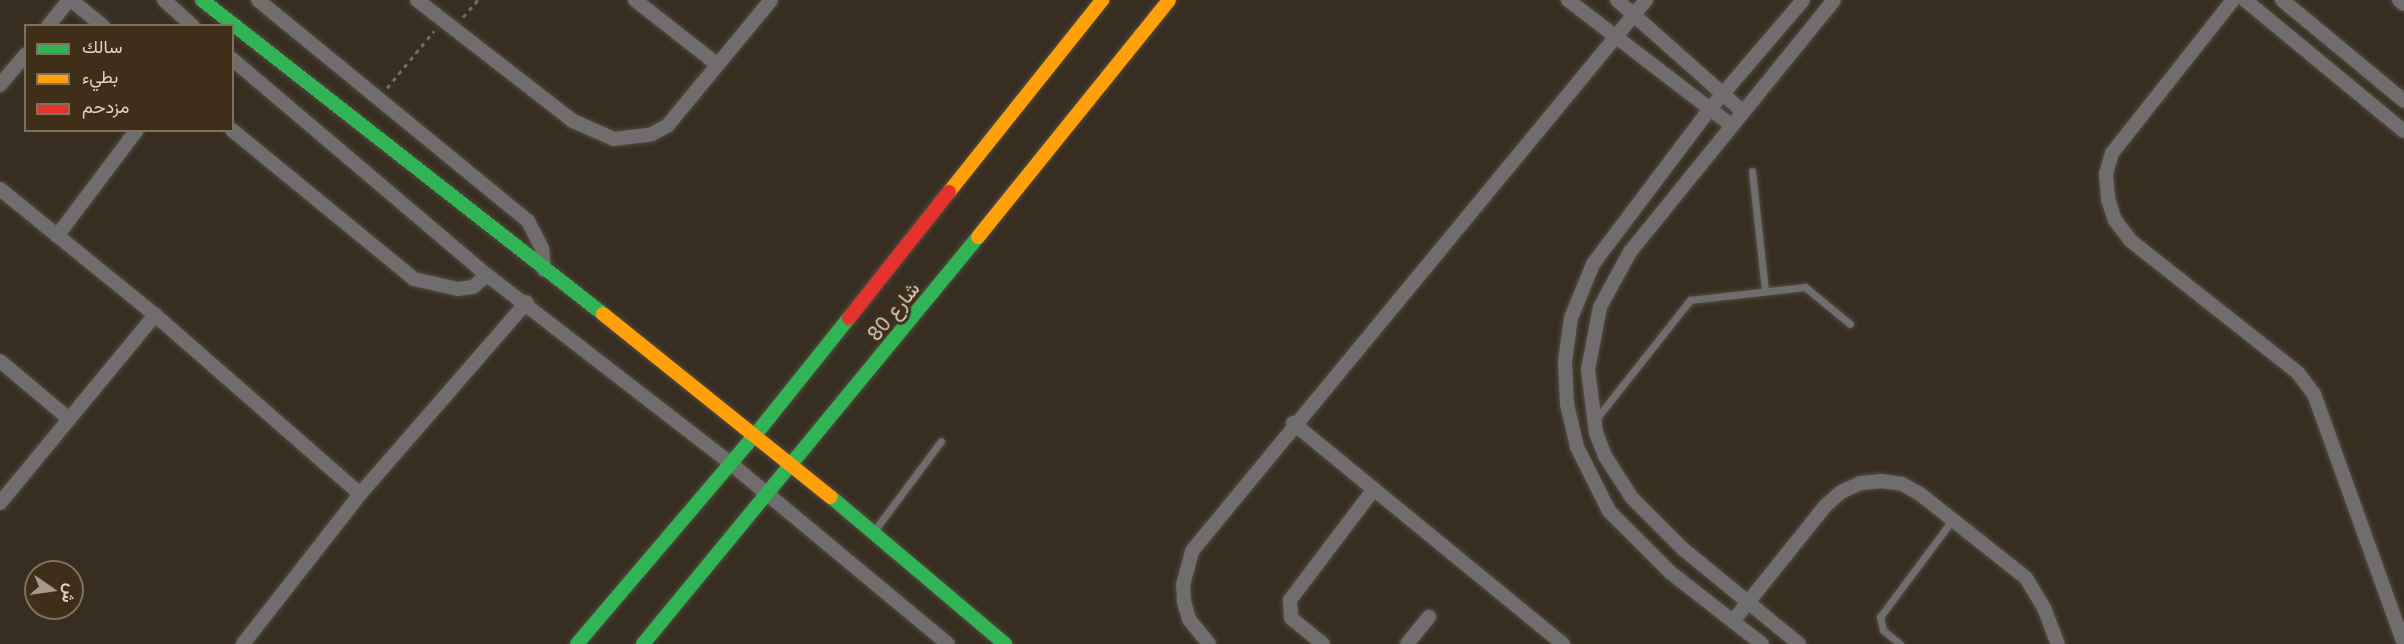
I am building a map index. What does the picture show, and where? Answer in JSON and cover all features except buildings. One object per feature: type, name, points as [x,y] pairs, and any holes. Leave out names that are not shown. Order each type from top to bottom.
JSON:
[{"type":"street","points":[[50,24],[70,0],[100,24]]},
{"type":"street","points":[[164,0],[191,24]]},
{"type":"street","points":[[202,0],[232,24]]},
{"type":"street","points":[[258,0],[528,221],[542,248],[544,270]]},
{"type":"street","points":[[417,0],[573,121],[595,134],[614,139],[642,137],[668,125],[771,0]]},
{"type":"street","points":[[635,0],[718,64]]},
{"type":"street","name":"شارع 80","points":[[577,644],[756,434],[1102,0]]},
{"type":"street","name":"شارع 80","points":[[643,644],[794,465],[1169,0]]},
{"type":"street","points":[[1568,0],[1731,125]]},
{"type":"street","points":[[1617,0],[1743,112]]},
{"type":"street","points":[[1209,644],[1189,619],[1184,602],[1185,567],[1192,551],[1293,423],[1614,34],[1646,0]]},
{"type":"street","points":[[1762,644],[1663,566],[1609,511],[1577,447],[1567,404],[1565,372],[1571,318],[1593,264],[1710,109],[1803,0]]},
{"type":"street","points":[[1798,644],[1684,550],[1632,498],[1605,456],[1594,422],[1588,370],[1591,338],[1612,279],[1731,125],[1834,0]]},
{"type":"street","points":[[2233,0],[2112,153],[2106,174],[2108,199],[2115,220],[2131,241],[2298,373],[2314,394],[2404,644]]},
{"type":"street","points":[[2245,0],[2404,131]]},
{"type":"street","points":[[2282,0],[2404,101]]},
{"type":"street","points":[[2399,0],[2404,3]]},
{"type":"street","points":[[234,25],[756,434],[1005,644]]},
{"type":"street","points":[[0,85],[24,56]]},
{"type":"street","points":[[234,61],[487,275],[526,302],[730,463],[767,497],[948,644]]},
{"type":"street","points":[[57,236],[135,132]]},
{"type":"street","points":[[234,132],[414,279],[458,290],[473,287],[487,275]]},
{"type":"street","points":[[0,189],[155,315],[360,494]]},
{"type":"street","points":[[243,644],[360,494],[526,302]]},
{"type":"street","points":[[0,503],[155,315]]},
{"type":"street","points":[[0,361],[69,419]]},
{"type":"street","points":[[1293,423],[1563,644]]},
{"type":"street","points":[[1733,621],[1825,506],[1841,492],[1860,483],[1881,481],[1902,484],[1953,519],[2026,578],[2044,608],[2058,644]]},
{"type":"street","points":[[1323,644],[1291,618],[1290,600],[1374,489]]},
{"type":"street","points":[[1407,644],[1429,617]]},
{"type":"lane","points":[[1752,171],[1765,290]]},
{"type":"lane","points":[[1594,422],[1690,300],[1805,287],[1850,324]]},
{"type":"lane","points":[[872,534],[941,441]]},
{"type":"lane","points":[[1900,644],[1883,630],[1880,617],[1953,519]]},
{"type":"path","points":[[378,99],[448,24],[478,0]]},
{"type":"traffic: fast","points":[[202,0],[233,24]]},
{"type":"traffic: fast","points":[[234,25],[603,314]]},
{"type":"traffic: fast","points":[[643,644],[978,237]]},
{"type":"traffic: fast","points":[[577,644],[756,434],[849,318]]},
{"type":"traffic: fast","points":[[831,497],[1005,644]]},
{"type":"traffic: slow","points":[[949,192],[1102,0]]},
{"type":"traffic: slow","points":[[978,237],[1169,0]]},
{"type":"traffic: slow","points":[[603,314],[831,497]]},
{"type":"traffic: jam","points":[[849,318],[949,192]]}]
